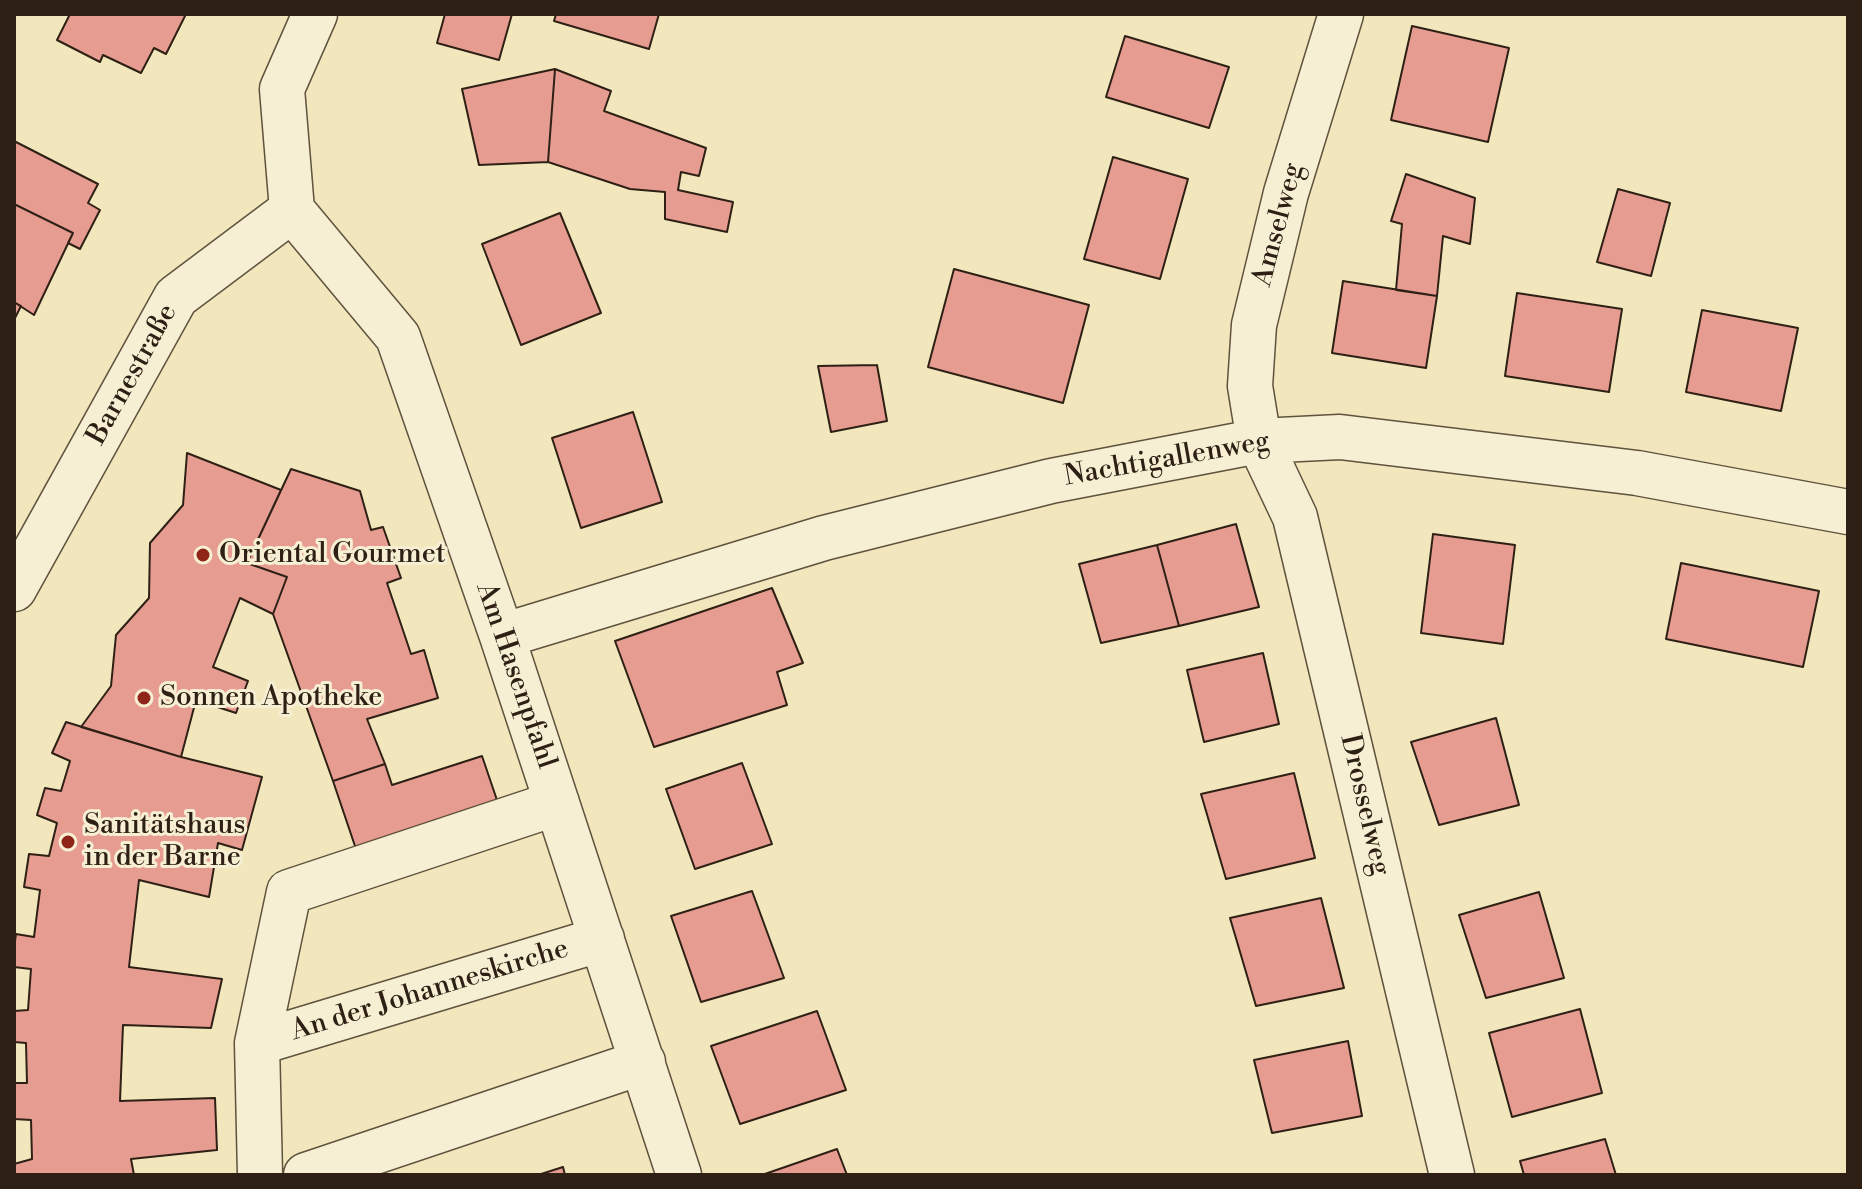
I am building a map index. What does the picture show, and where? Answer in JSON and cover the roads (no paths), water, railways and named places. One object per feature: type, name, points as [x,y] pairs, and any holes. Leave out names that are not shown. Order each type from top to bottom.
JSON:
[{"type":"street","points":[[292,210],[282,89],[315,14]]},
{"type":"street","name":"Amselweg","points":[[1259,441],[1250,386],[1254,325],[1286,193],[1341,14]]},
{"type":"street","name":"Barnestraße","points":[[14,589],[176,297],[292,210]]},
{"type":"street","name":"Am Hasenpfahl","points":[[292,210],[398,337],[502,636],[679,1175]]},
{"type":"street","name":"Nachtigallenweg","points":[[502,636],[824,538],[1051,481],[1259,441],[1340,437],[1637,473],[1848,512]]},
{"type":"street","name":"Drosselweg","points":[[1259,441],[1295,517],[1452,1175]]},
{"type":"street","name":"An der Johanneskirche","points":[[260,1175],[257,1043],[289,892],[557,803]]},
{"type":"street","name":"An der Johanneskirche","points":[[257,1043],[602,939]]},
{"type":"street","points":[[306,1175],[643,1062]]},
{"type":"place","name":"Oriental Gourmet","points":[[203,555]]},
{"type":"place","name":"Sonnen Apotheke","points":[[144,698]]},
{"type":"place","name":"Sanitätshaus in der Barne","points":[[68,842]]}]
